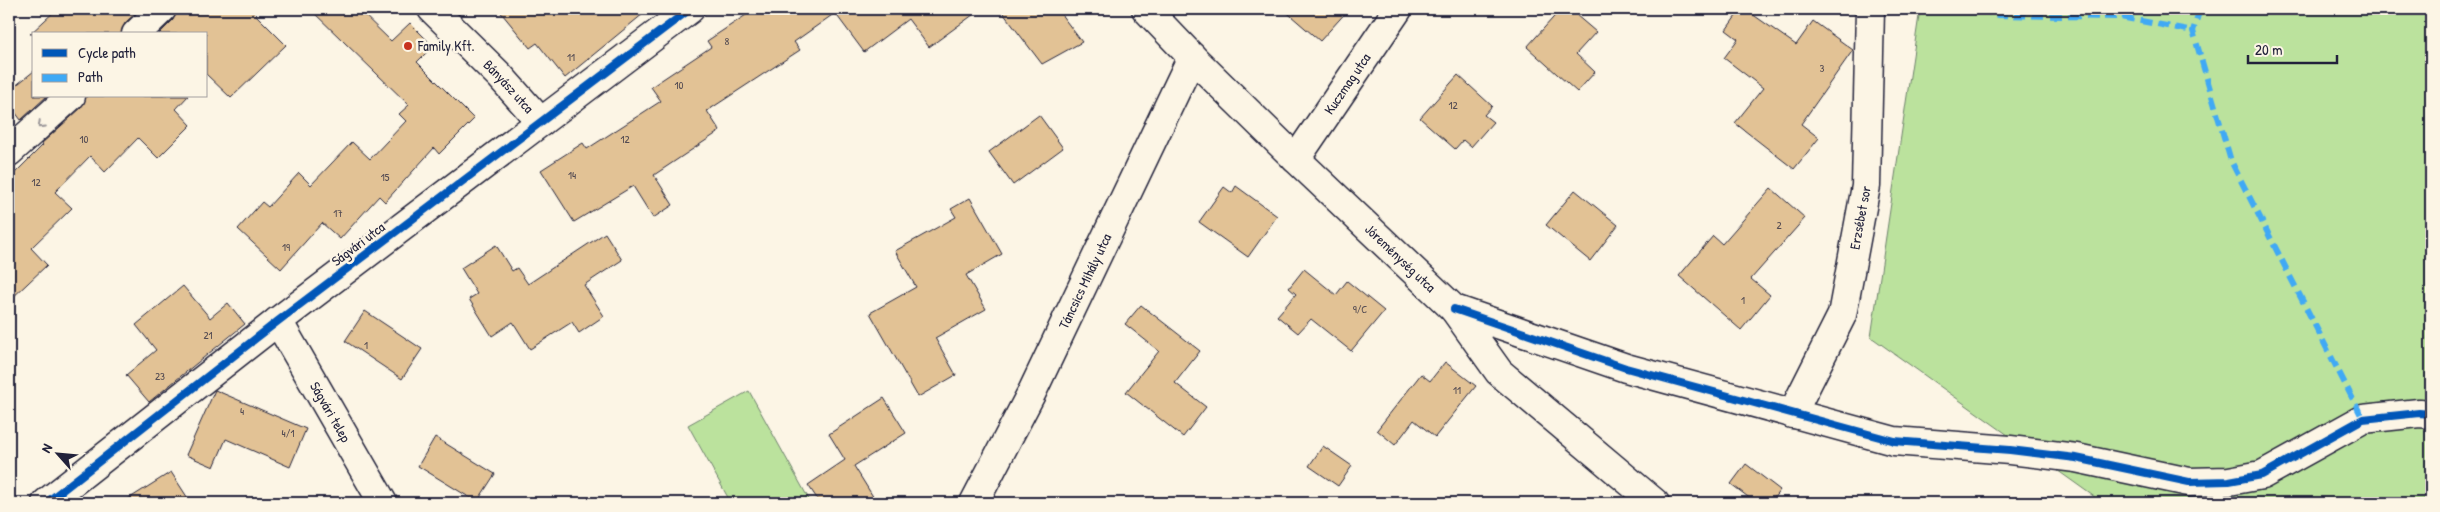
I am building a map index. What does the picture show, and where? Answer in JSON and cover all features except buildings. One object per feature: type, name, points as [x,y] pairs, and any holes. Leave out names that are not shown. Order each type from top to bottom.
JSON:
[{"type":"street","points":[[138,32],[162,9]]},
{"type":"street","name":"Bányász utca","points":[[432,9],[500,76],[541,122]]},
{"type":"street","name":"Ságvári utca","points":[[46,503],[278,321],[690,9]]},
{"type":"street","name":"Jóreménység utca","points":[[1146,9],[1296,159],[1454,309],[1499,372],[1655,503]]},
{"type":"street","name":"Kuczmag utca","points":[[1296,159],[1398,9]]},
{"type":"street","name":"Erzsébet sor","points":[[1792,414],[1842,315],[1866,186],[1870,9]]},
{"type":"street","name":"Táncsics Mihály utca","points":[[974,503],[1032,392],[1192,57]]},
{"type":"street","points":[[9,152],[69,98]]},
{"type":"street","points":[[1454,309],[1626,368],[1894,441],[2019,451],[2076,458],[2189,482],[2228,481],[2262,475],[2363,419],[2419,413],[2431,414]]},
{"type":"street","name":"Ságvári telep","points":[[278,321],[383,503]]},
{"type":"green space","points":[[1920,9],[2431,9],[2431,503],[2103,503],[1871,337]]},
{"type":"green space","points":[[749,391],[811,503],[731,503],[688,425]]},
{"type":"marked path","points":[[1979,9],[1997,15],[2120,17],[2193,31]]},
{"type":"marked path","points":[[2200,9],[2193,31],[2231,161],[2363,419]]},
{"type":"cycle path","points":[[46,503],[278,321],[690,9]]},
{"type":"cycle path","points":[[1454,309],[1626,368],[1894,441],[2010,450],[2076,458],[2189,482],[2229,481],[2262,475],[2363,419],[2419,413],[2431,414]]},
{"type":"place","name":"Family Kft.","points":[[408,46]]}]
